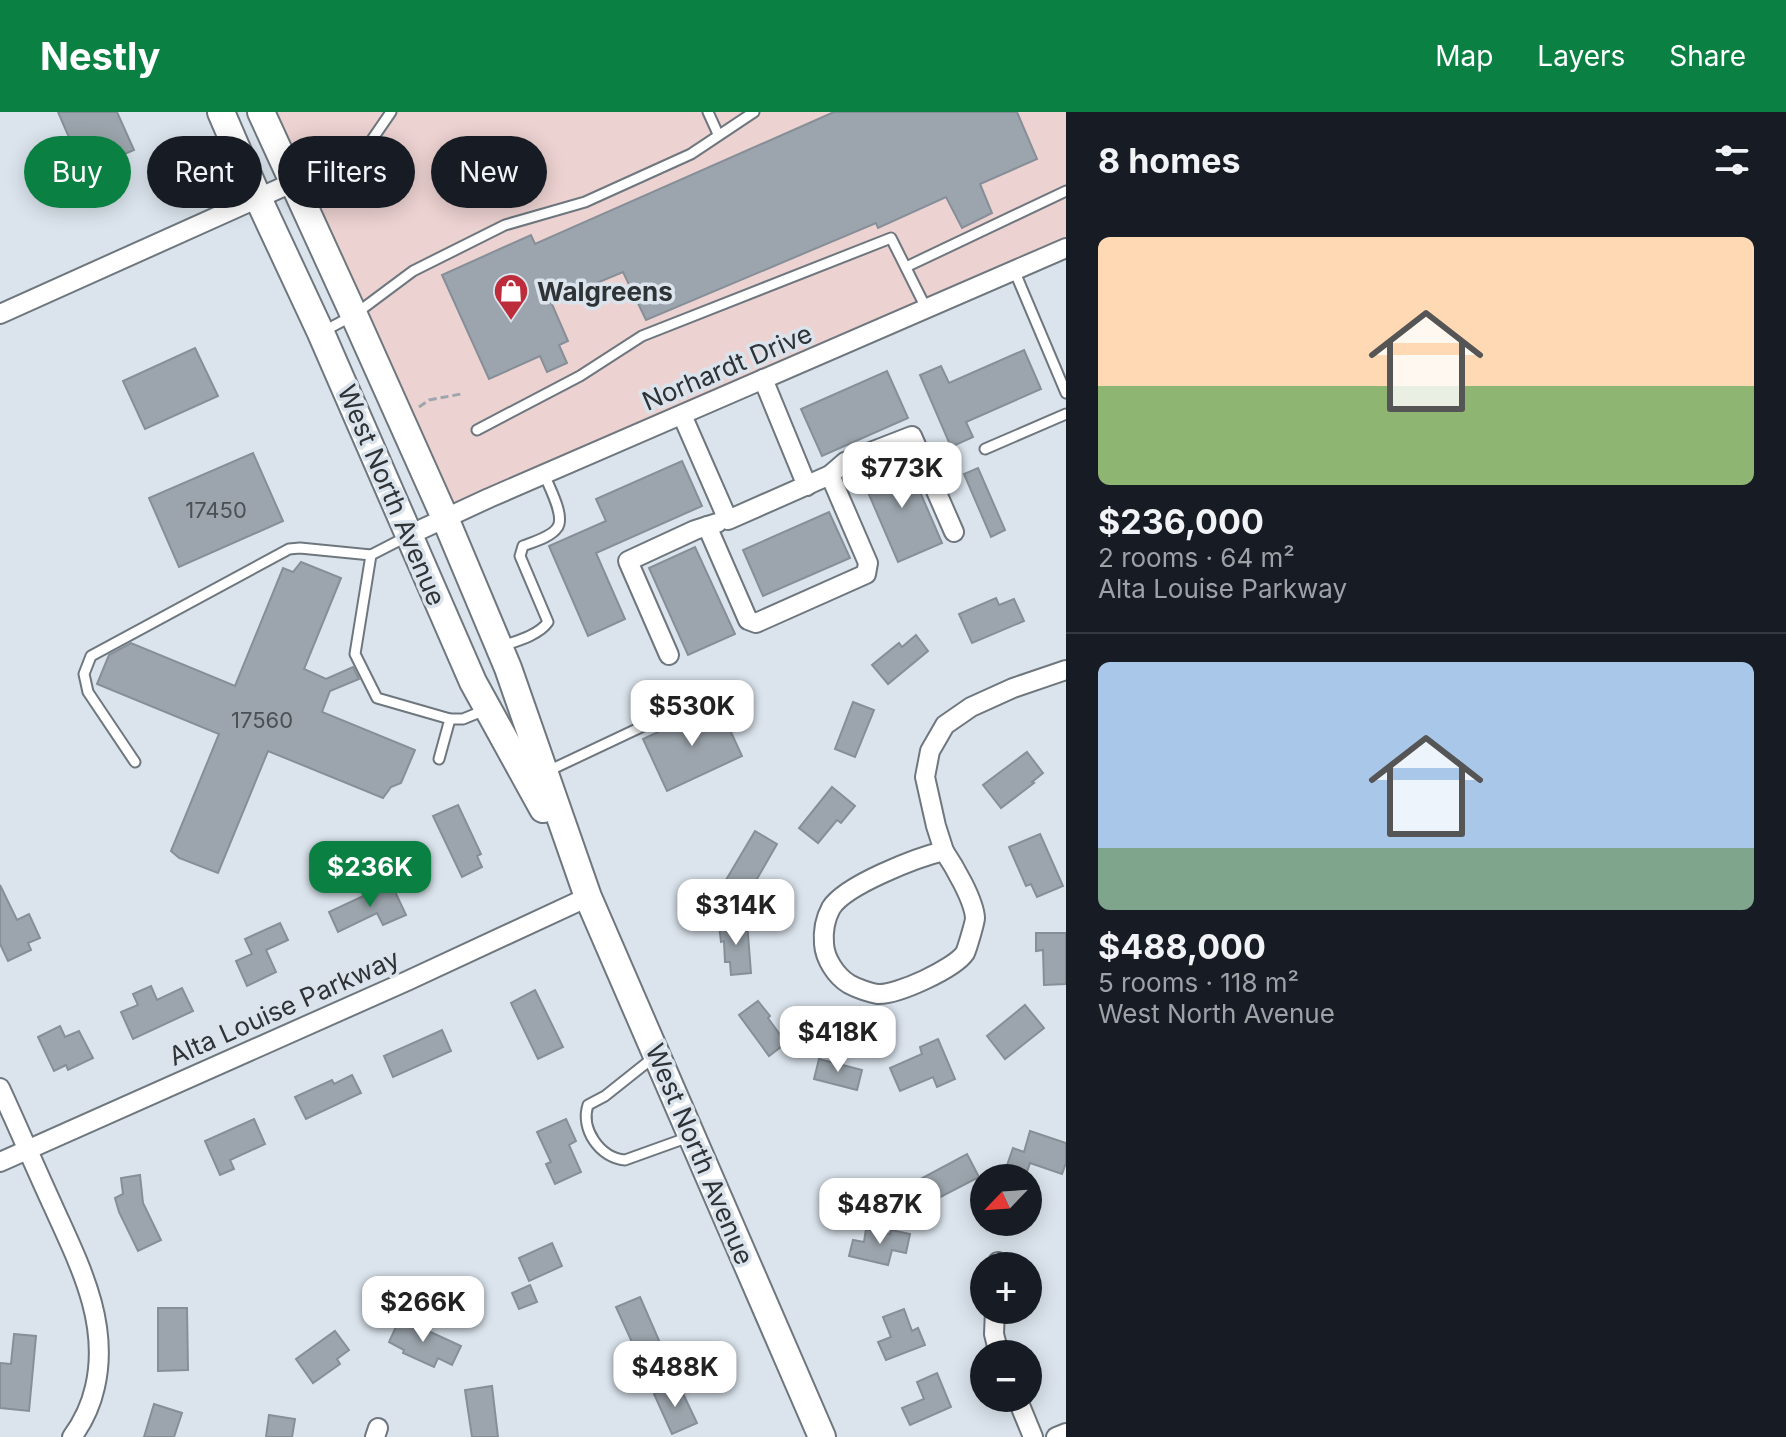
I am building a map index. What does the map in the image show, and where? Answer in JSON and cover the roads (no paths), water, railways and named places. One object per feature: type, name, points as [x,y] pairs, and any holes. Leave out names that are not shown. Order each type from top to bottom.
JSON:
[{"type":"main road","name":"West North Avenue","points":[[221,112],[231,136]]},
{"type":"main road","name":"West North Avenue","points":[[261,112],[278,148]]},
{"type":"main road","name":"West North Avenue","points":[[262,207],[321,333],[473,682],[488,709],[536,777]]},
{"type":"main road","name":"West North Avenue","points":[[306,208],[445,518],[499,647],[536,777],[822,1437]]},
{"type":"street","points":[[0,314],[236,208]]},
{"type":"street","name":"Norhardt Drive","points":[[409,535],[1066,248]]},
{"type":"street","points":[[763,379],[807,486]]},
{"type":"street","points":[[682,415],[728,520]]},
{"type":"street","points":[[669,655],[628,561],[807,486],[830,475],[845,462],[912,436],[954,532]]},
{"type":"street","points":[[707,526],[748,620],[756,623],[866,574],[868,563],[830,475]]},
{"type":"street","points":[[944,851],[923,856],[871,879],[832,907],[823,932],[825,952],[835,971],[849,984],[876,994],[892,993],[939,973],[965,953],[975,918],[936,826],[925,777],[930,751],[945,725],[971,707],[1013,688],[1066,670]]},
{"type":"street","name":"Alta Louise Parkway","points":[[0,1162],[588,897]]},
{"type":"street","points":[[0,1088],[85,1276],[93,1304],[99,1334],[98,1373],[92,1400],[72,1437]]},
{"type":"street","points":[[1023,1412],[1033,1437]]},
{"type":"street","points":[[1056,1437],[1066,1433]]},
{"type":"lane","points":[[374,136],[391,112]]},
{"type":"lane","points":[[708,112],[718,134]]},
{"type":"lane","points":[[321,333],[354,315],[424,265],[505,225],[585,202],[691,154],[754,112]]},
{"type":"lane","points":[[906,267],[1066,191]]},
{"type":"lane","points":[[477,430],[580,376],[642,336],[891,238],[926,309]]},
{"type":"lane","points":[[1014,270],[1066,393]]},
{"type":"lane","points":[[985,449],[1066,414]]},
{"type":"lane","points":[[499,647],[539,631],[548,622],[520,556],[523,546],[555,531],[559,526],[561,518],[544,474]]},
{"type":"lane","points":[[135,762],[88,692],[84,674],[91,656],[289,549],[371,555],[409,535]]},
{"type":"lane","points":[[371,555],[355,654],[377,698],[450,719],[463,719],[488,709]]},
{"type":"lane","points":[[536,777],[726,687]]},
{"type":"lane","points":[[439,759],[450,719]]},
{"type":"lane","points":[[657,1054],[605,1096],[588,1105],[589,1128],[600,1149],[616,1159],[625,1160],[692,1136]]},
{"type":"place","name":"Walgreens","points":[[511,322]]}]
